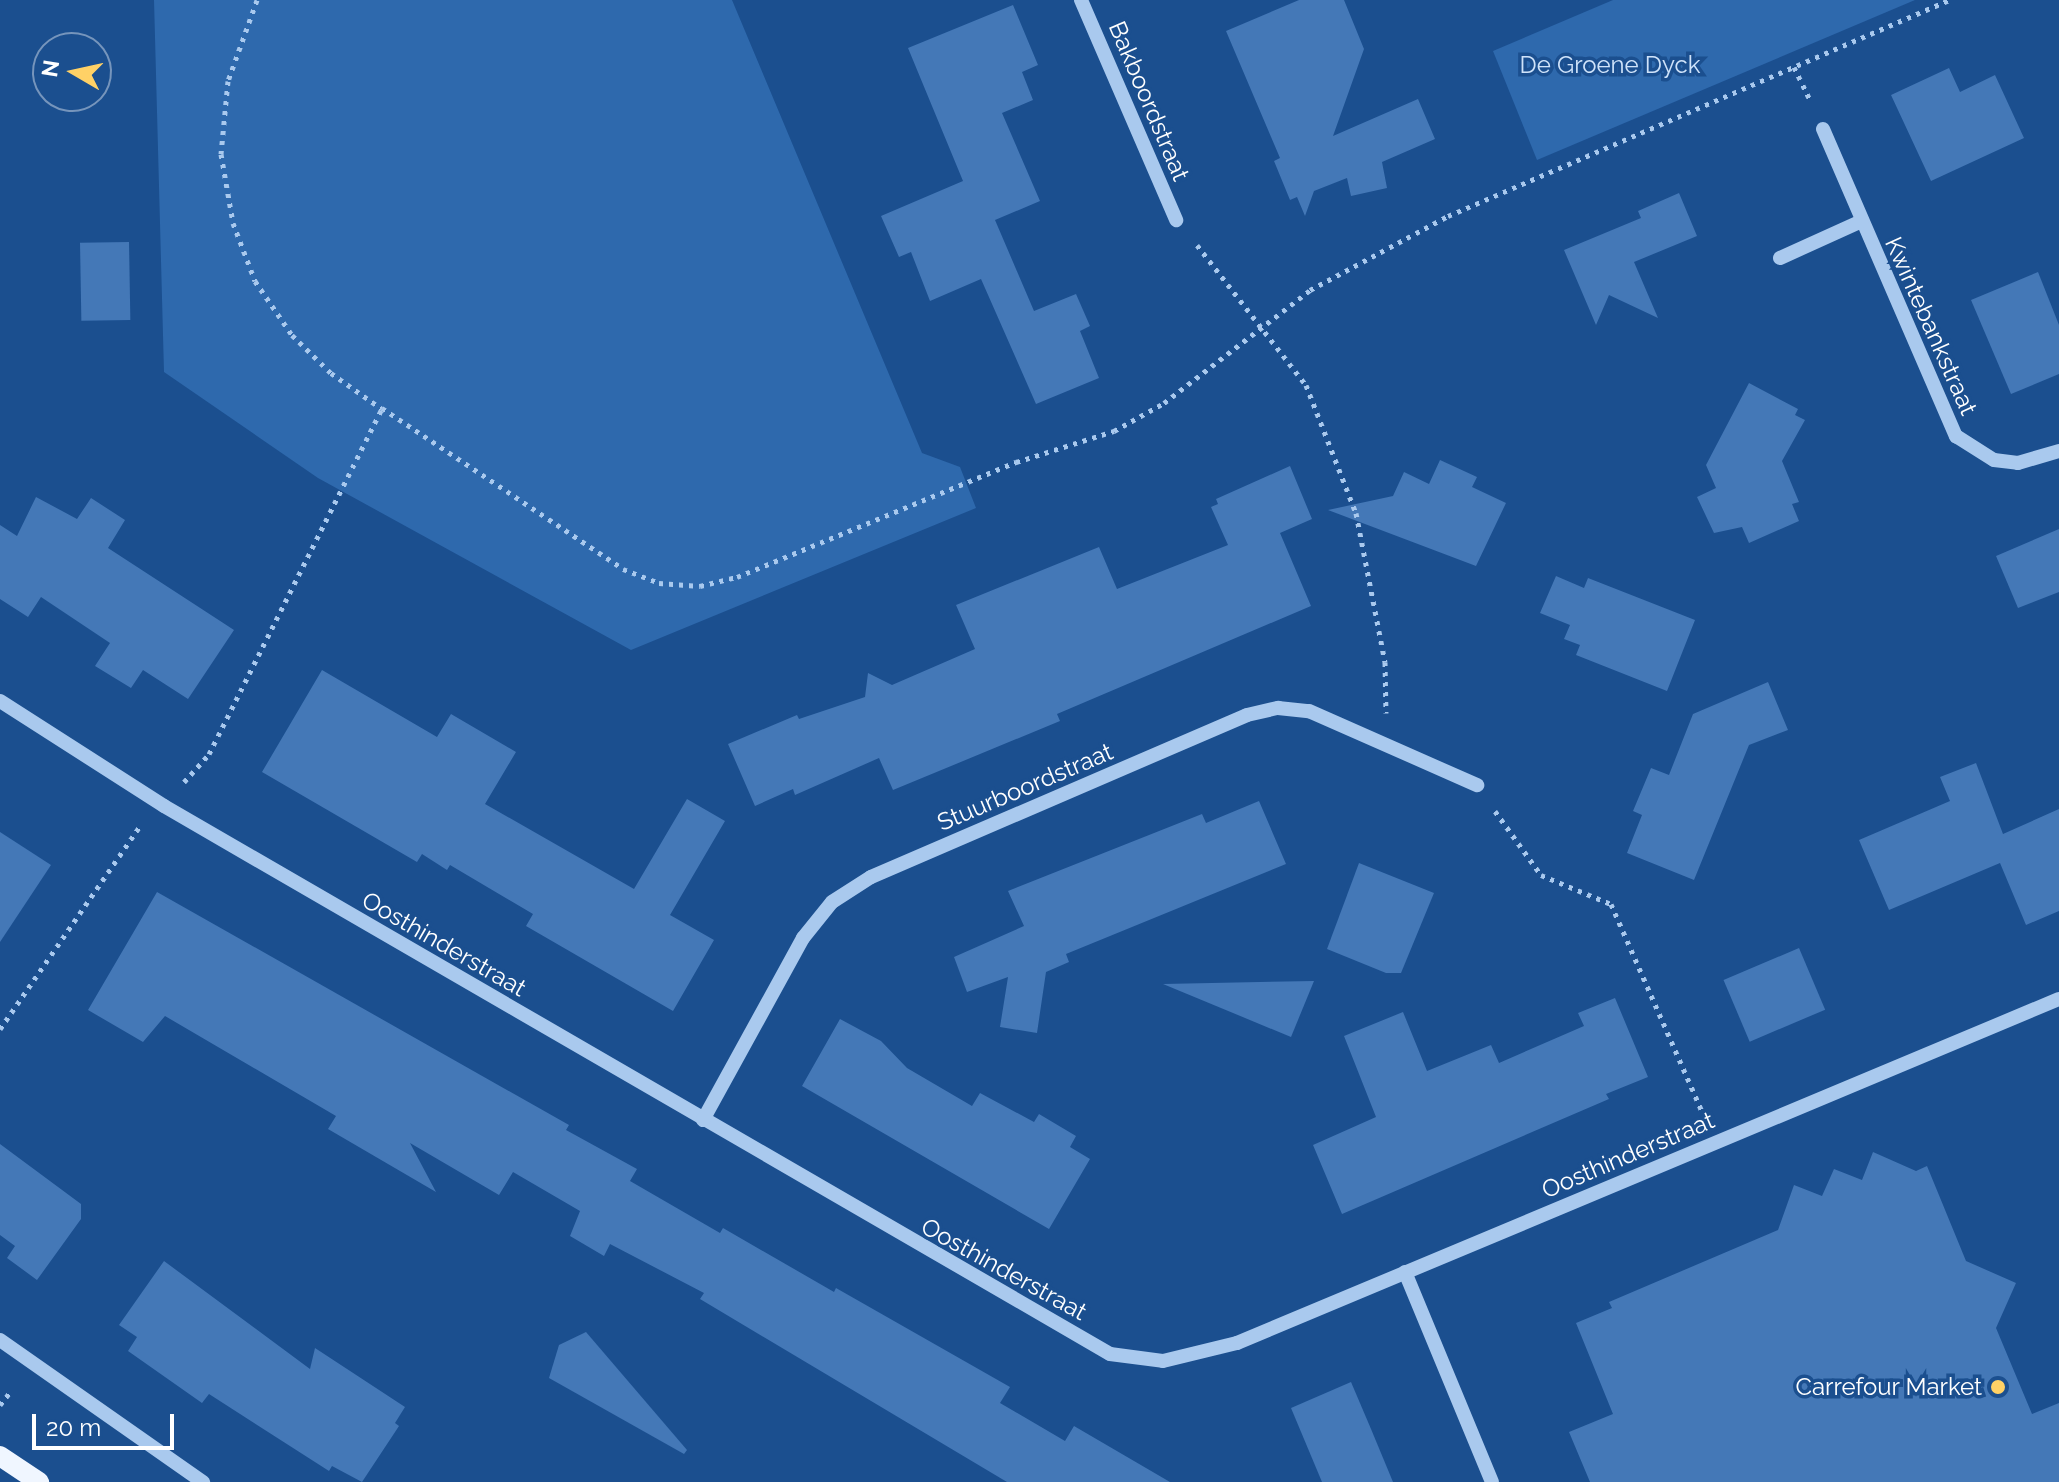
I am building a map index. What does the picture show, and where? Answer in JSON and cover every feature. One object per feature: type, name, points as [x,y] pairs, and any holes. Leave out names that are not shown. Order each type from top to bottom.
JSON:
[{"type":"main road","points":[[0,1456],[39,1482]]},
{"type":"street","name":"Bakboordstraat","points":[[1081,0],[1176,220]]},
{"type":"street","name":"Kwintebankstraat","points":[[1823,129],[1956,436],[1994,460],[2018,463],[2059,451]]},
{"type":"street","points":[[1780,258],[1862,221]]},
{"type":"street","name":"Oosthinderstraat","points":[[0,701],[164,806],[1110,1354],[1163,1361],[1237,1343],[2059,999]]},
{"type":"street","name":"Stuurboordstraat","points":[[703,1120],[803,938],[832,902],[871,877],[1247,715],[1278,708],[1309,711],[1386,742],[1477,785]]},
{"type":"street","points":[[1405,1272],[1492,1482]]},
{"type":"street","points":[[0,1340],[203,1482]]},
{"type":"path","points":[[257,0],[228,81],[221,154],[233,223],[255,281],[292,335],[331,373],[623,569],[659,583],[700,586],[737,577],[1016,462],[1114,431],[1164,403],[1262,324],[1310,290],[1448,216],[1949,0]]},
{"type":"path","points":[[1176,220],[1262,324],[1306,385],[1356,513],[1385,662],[1386,742]]},
{"type":"path","points":[[0,1029],[131,833],[164,806],[209,754],[382,408]]},
{"type":"path","points":[[1477,785],[1541,875],[1611,904],[1716,1142]]},
{"type":"path","points":[[0,1405],[11,1391]]},
{"type":"green space","points":[[154,0],[732,0],[922,453],[960,467],[976,508],[631,650],[318,478],[164,372]]},
{"type":"green space","name":"De Groene Dyck","points":[[1613,0],[1915,0],[1537,160],[1493,51]]},
{"type":"building","points":[[1299,0],[1344,0],[1364,49],[1333,136],[1418,99],[1435,139],[1382,162],[1387,188],[1351,196],[1347,178],[1314,191],[1305,216],[1297,197],[1290,200],[1274,161],[1280,158],[1226,31]]},
{"type":"building","points":[[1013,5],[1038,65],[1022,72],[1033,100],[1002,113],[1040,201],[995,220],[1034,311],[1076,294],[1090,326],[1080,331],[1099,378],[1036,404],[981,279],[930,301],[911,252],[899,257],[881,216],[963,181],[908,48]]},
{"type":"building","points":[[1949,68],[1960,92],[1995,75],[2024,138],[1931,181],[1891,95]]},
{"type":"building","points":[[1679,193],[1697,236],[1634,262],[1658,318],[1609,295],[1596,325],[1564,250],[1641,218],[1638,211]]},
{"type":"building","points":[[129,242],[130,320],[81,321],[80,243]]},
{"type":"building","points":[[2038,272],[2059,325],[2059,374],[2011,394],[1971,300]]},
{"type":"building","points":[[1749,383],[1798,409],[1795,415],[1805,420],[1782,461],[1799,502],[1792,504],[1799,521],[1749,543],[1742,527],[1714,533],[1697,497],[1716,488],[1706,465]]},
{"type":"building","points":[[1440,460],[1477,477],[1472,487],[1506,503],[1476,566],[1328,510],[1393,496],[1404,472],[1429,484]]},
{"type":"building","points":[[1290,466],[1312,519],[1280,533],[1311,606],[1057,714],[1060,721],[893,790],[879,758],[795,795],[793,789],[755,806],[728,744],[797,715],[799,719],[865,697],[868,673],[892,685],[975,649],[956,605],[1099,547],[1117,589],[1228,545],[1211,507],[1218,504],[1216,499]]},
{"type":"building","points":[[36,497],[77,519],[91,498],[125,520],[108,548],[234,630],[188,699],[143,670],[131,688],[95,666],[110,643],[41,597],[28,617],[0,599],[0,525],[17,536]]},
{"type":"building","points":[[2059,529],[2059,592],[2018,608],[1996,556]]},
{"type":"building","points":[[1556,576],[1584,588],[1588,578],[1695,620],[1667,691],[1576,655],[1580,645],[1564,639],[1570,625],[1540,613]]},
{"type":"building","points":[[322,670],[437,737],[451,714],[516,752],[485,804],[634,889],[687,799],[725,821],[670,915],[714,940],[673,1011],[526,926],[533,914],[450,865],[447,870],[422,854],[417,862],[262,772]]},
{"type":"building","points":[[1768,682],[1788,730],[1749,745],[1694,880],[1627,853],[1642,815],[1633,811],[1651,768],[1669,775],[1693,714]]},
{"type":"building","points":[[1976,763],[2003,834],[2059,809],[2059,911],[2026,925],[2000,863],[1889,910],[1859,840],[1950,801],[1940,777]]},
{"type":"building","points":[[1259,801],[1286,864],[1066,954],[1069,962],[1046,972],[1037,1033],[1000,1027],[1008,977],[967,992],[954,957],[1024,926],[1008,891],[1202,814],[1206,823]]},
{"type":"building","points":[[0,832],[51,865],[0,942]]},
{"type":"building","points":[[1359,863],[1434,893],[1401,973],[1386,973],[1327,949]]},
{"type":"building","points":[[157,892],[569,1125],[566,1130],[637,1169],[630,1181],[720,1233],[723,1228],[834,1292],[836,1288],[1010,1387],[1000,1403],[1065,1441],[1074,1426],[1170,1482],[1007,1482],[700,1299],[704,1293],[610,1244],[604,1256],[570,1236],[580,1211],[513,1172],[499,1195],[410,1143],[436,1192],[328,1129],[336,1116],[165,1016],[143,1042],[88,1010]]},
{"type":"building","points":[[1799,948],[1825,1010],[1750,1042],[1724,980]]},
{"type":"building","points":[[1314,981],[1291,1037],[1163,984]]},
{"type":"building","points":[[1615,998],[1648,1077],[1606,1094],[1609,1099],[1342,1214],[1313,1145],[1376,1117],[1344,1036],[1403,1012],[1427,1071],[1491,1045],[1499,1063],[1584,1026],[1578,1013]]},
{"type":"building","points":[[840,1019],[881,1041],[907,1068],[972,1106],[980,1093],[1034,1122],[1039,1114],[1076,1136],[1070,1147],[1090,1159],[1049,1229],[802,1086]]},
{"type":"building","points":[[0,1144],[81,1204],[81,1219],[37,1280],[7,1258],[15,1246],[0,1235]]},
{"type":"building","points":[[1873,1152],[1916,1171],[1927,1166],[1966,1261],[2016,1283],[1996,1328],[2032,1414],[2059,1403],[2059,1482],[1590,1482],[1569,1432],[1613,1414],[1576,1323],[1612,1308],[1609,1302],[1778,1230],[1794,1185],[1822,1196],[1834,1169],[1862,1180]]},
{"type":"building","points":[[164,1261],[310,1369],[315,1348],[405,1407],[395,1423],[399,1426],[362,1482],[332,1466],[329,1471],[209,1394],[202,1403],[128,1351],[137,1337],[119,1325]]},
{"type":"building","points":[[586,1332],[687,1450],[684,1454],[549,1378],[559,1345]]},
{"type":"building","points":[[1351,1382],[1393,1482],[1322,1482],[1291,1408]]},
{"type":"place","name":"Carrefour Market","points":[[1998,1387]]}]
